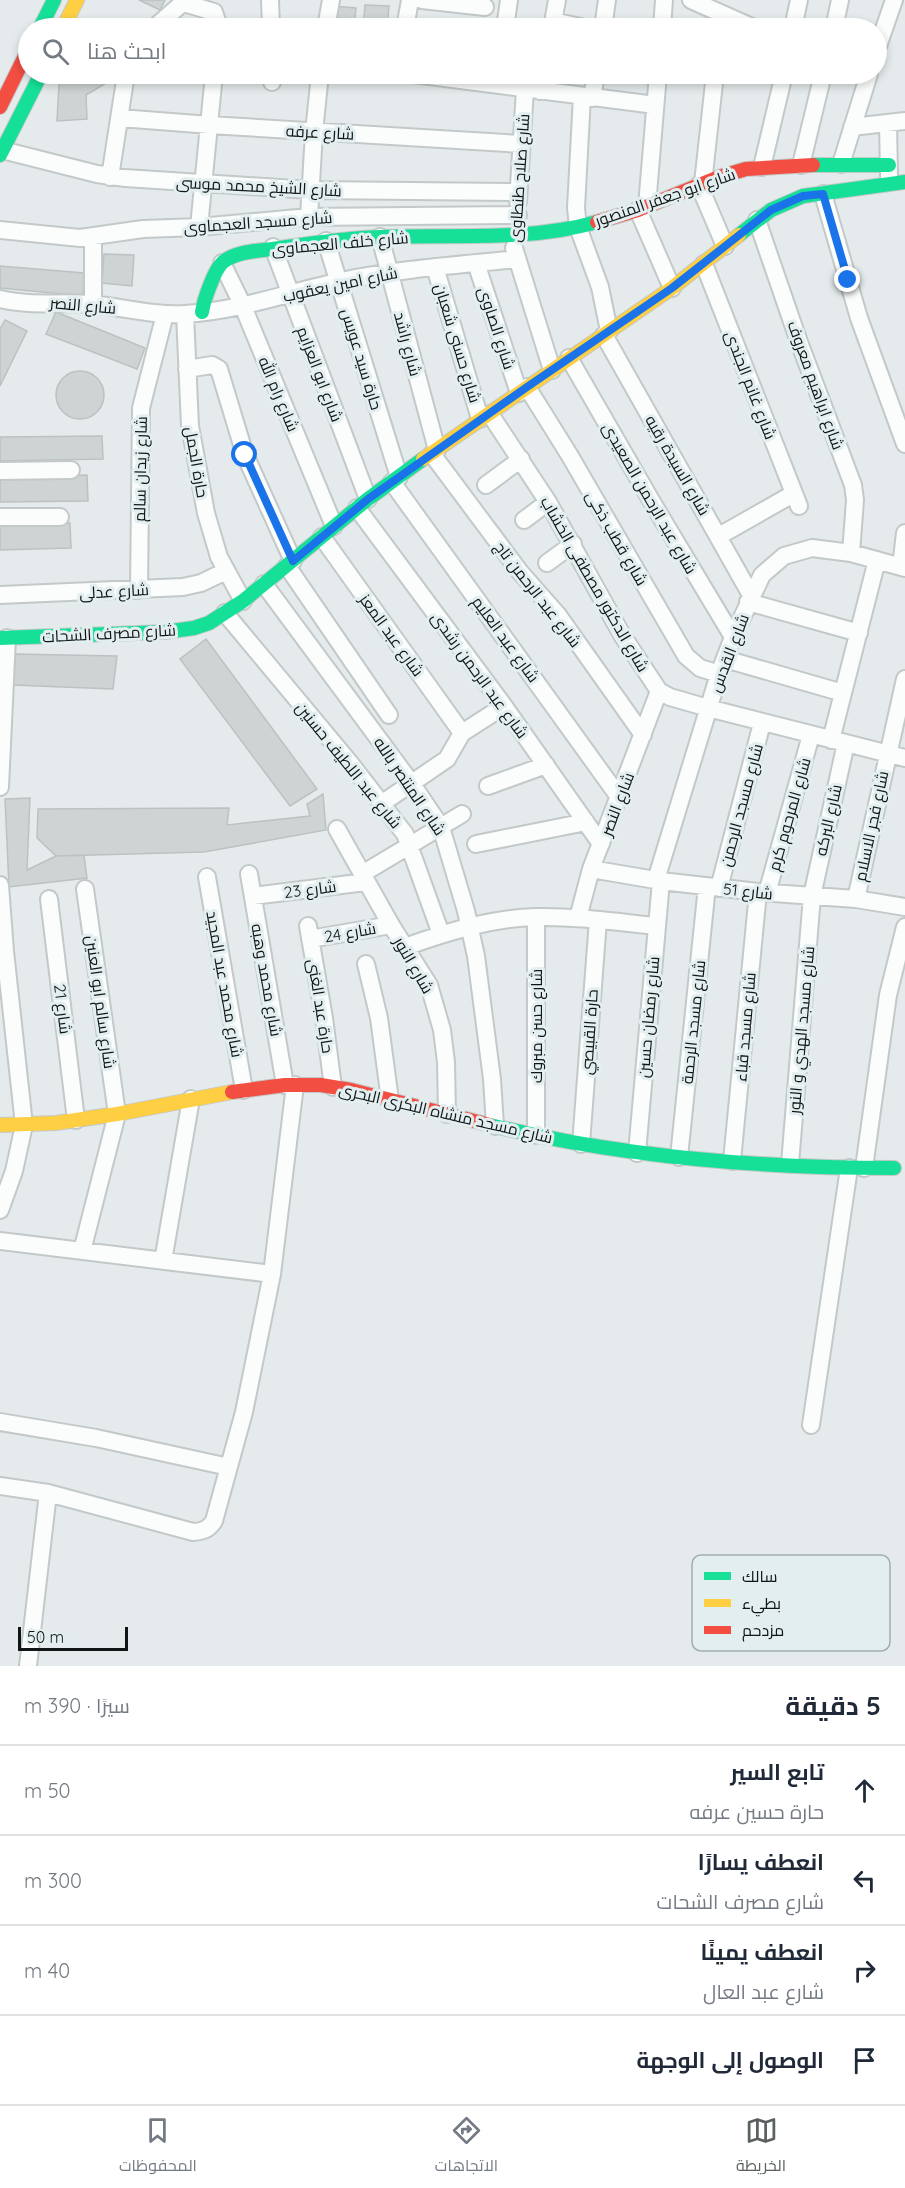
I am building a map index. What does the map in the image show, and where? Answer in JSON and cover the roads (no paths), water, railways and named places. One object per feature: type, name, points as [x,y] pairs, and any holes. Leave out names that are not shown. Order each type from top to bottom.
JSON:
[{"type":"street","points":[[45,18],[54,0]]},
{"type":"street","points":[[68,18],[77,0]]},
{"type":"street","points":[[270,0],[271,18]]},
{"type":"street","points":[[328,18],[331,0]]},
{"type":"street","points":[[407,18],[410,0]]},
{"type":"street","points":[[422,0],[485,7]]},
{"type":"street","points":[[506,18],[509,0]]},
{"type":"street","points":[[554,18],[557,0]]},
{"type":"street","points":[[604,18],[607,0]]},
{"type":"street","points":[[663,18],[664,0]]},
{"type":"street","points":[[795,18],[799,0]]},
{"type":"street","points":[[836,18],[840,0]]},
{"type":"street","points":[[887,20],[894,0]]},
{"type":"street","points":[[165,18],[185,1],[214,12],[216,18]]},
{"type":"street","points":[[697,1],[717,18]]},
{"type":"street","points":[[0,107],[18,70]]},
{"type":"street","points":[[1,152],[37,84]]},
{"type":"street","points":[[110,177],[125,84]]},
{"type":"street","points":[[199,227],[213,84]]},
{"type":"street","points":[[309,217],[319,84]]},
{"type":"street","points":[[510,84],[532,90],[655,105]]},
{"type":"street","name":"شارع صلاح طنطاوى","points":[[536,84],[532,90],[521,144],[518,215],[513,245],[552,370]]},
{"type":"street","name":"شارع السيدة رقيه","points":[[592,84],[587,97],[575,199],[578,227],[600,286],[606,333],[750,598]]},
{"type":"street","points":[[657,84],[642,208],[672,288]]},
{"type":"street","points":[[714,84],[701,184],[725,246]]},
{"type":"street","points":[[762,167],[782,84]]},
{"type":"street","points":[[801,165],[821,84]]},
{"type":"street","points":[[841,164],[866,84]]},
{"type":"street","name":"شارع عرفه","points":[[120,118],[521,144]]},
{"type":"street","points":[[852,127],[897,122],[889,165],[897,183]]},
{"type":"street","name":"شارع الشيخ محمد موسى","points":[[1,152],[110,177],[311,190],[518,192]]},
{"type":"street","name":"شارع ابو جعفر المنصور","points":[[514,236],[578,227],[642,208],[733,172],[762,167],[801,165],[889,165]]},
{"type":"street","name":"شارع مصرف الشحات","points":[[3,638],[180,631],[208,623],[243,601],[362,504],[485,416],[672,288],[771,210],[803,196],[897,183]]},
{"type":"street","points":[[823,194],[859,318],[905,444]]},
{"type":"street","name":"شارع مسجد العجماوى","points":[[0,230],[93,238],[143,229],[199,227],[309,217],[518,215]]},
{"type":"street","name":"شارع ابراهيم معروف","points":[[757,220],[799,342],[853,485],[855,500],[851,553]]},
{"type":"street","name":"شارع خلف العجماوى","points":[[222,263],[239,254],[273,247],[326,241],[380,237],[514,236]]},
{"type":"street","name":"شارع راشد","points":[[380,237],[435,452]]},
{"type":"street","points":[[93,238],[93,304]]},
{"type":"street","name":"حارة سيد عويس","points":[[326,241],[396,480]]},
{"type":"street","name":"شارع ابو العزايم","points":[[273,247],[362,504]]},
{"type":"street","name":"شارع امين يعقوب","points":[[165,314],[202,312],[290,295],[338,281],[388,272],[517,258]]},
{"type":"street","points":[[202,312],[205,297],[222,263]]},
{"type":"street","name":"شارع رام الله","points":[[222,263],[242,304],[328,531]]},
{"type":"street","name":"شارع الصاوى","points":[[476,263],[523,390]]},
{"type":"street","name":"شارع غانم الجندى","points":[[704,264],[796,500],[718,536]]},
{"type":"street","name":"شارع حسنى شعبان","points":[[435,267],[485,416]]},
{"type":"street","name":"شارع النصر","points":[[2,304],[93,304],[165,314]]},
{"type":"street","name":"شارع زيدان سالم","points":[[139,590],[140,416],[165,314]]},
{"type":"street","name":"حارة الجمل","points":[[185,314],[190,426],[206,513],[213,542],[243,601]]},
{"type":"street","name":"شارع عبد الرحمن الصعيدى","points":[[569,358],[733,637]]},
{"type":"street","points":[[187,369],[212,365],[219,369],[245,455],[290,564],[389,715]]},
{"type":"street","name":"شارع قطب ذكى","points":[[523,390],[570,456],[686,656],[700,668],[722,667],[843,693]]},
{"type":"street","name":"شارع الدكتور مصطفى الخشاب","points":[[485,416],[521,459],[573,544],[622,635],[659,691]]},
{"type":"street","name":"شارع عبد الرحمن تاج","points":[[435,452],[520,572],[558,615],[643,735]]},
{"type":"street","points":[[486,485],[521,459]]},
{"type":"street","points":[[0,471],[71,470]]},
{"type":"street","name":"شارع عبد العليم","points":[[396,480],[619,797]]},
{"type":"street","points":[[524,519],[548,502]]},
{"type":"street","name":"شارع عبد الرحمن رشدى","points":[[362,504],[601,844]]},
{"type":"street","points":[[0,517],[60,517]]},
{"type":"street","name":"شارع عبد المعز","points":[[328,531],[462,733]]},
{"type":"street","points":[[903,568],[905,533]]},
{"type":"street","points":[[547,563],[573,544]]},
{"type":"street","name":"شارع القدس","points":[[658,880],[708,708],[733,637],[762,575],[784,556],[812,548],[851,553],[903,568]]},
{"type":"street","name":"شارع البركه","points":[[812,896],[839,741],[843,693],[877,560]]},
{"type":"street","name":"شارع عدلى","points":[[0,595],[139,590],[192,585],[226,571]]},
{"type":"street","name":"شارع المنتصر بالله","points":[[264,584],[412,784],[441,827],[470,926],[492,1079],[495,1126]]},
{"type":"street","points":[[750,598],[859,633]]},
{"type":"street","name":"شارع عبد اللطيف حسنين","points":[[225,614],[405,834],[441,934]]},
{"type":"street","points":[[0,787],[3,638]]},
{"type":"street","name":"شارع فجر الاسلام","points":[[856,899],[905,679]]},
{"type":"street","points":[[659,691],[670,697],[762,723],[905,758]]},
{"type":"street","name":"شارع النصر","points":[[578,918],[591,869],[659,691]]},
{"type":"street","points":[[381,804],[447,759],[462,733],[504,705]]},
{"type":"street","name":"شارع مسجد الرحمن","points":[[713,887],[762,723]]},
{"type":"street","name":"شارع المرحوم كرم","points":[[762,893],[811,735]]},
{"type":"street","points":[[488,786],[546,765]]},
{"type":"street","points":[[364,878],[462,814]]},
{"type":"street","points":[[476,844],[586,822]]},
{"type":"street","name":"شارع النور","points":[[337,829],[391,925],[429,986],[436,1007],[446,1062],[447,1114]]},
{"type":"street","name":"شارع 51","points":[[591,869],[762,893],[856,899],[905,907]]},
{"type":"street","name":"شارع محمد وهبه","points":[[48,1493],[193,1532],[202,1532],[214,1521],[244,1412],[272,1274],[290,1085],[249,874]]},
{"type":"street","name":"شارع محمد عبد المجيد","points":[[207,877],[244,1090]]},
{"type":"street","name":"شارع 23","points":[[253,896],[364,878]]},
{"type":"street","name":"شارع رمضان حسين","points":[[637,1153],[658,880]]},
{"type":"street","points":[[0,885],[4,951],[24,1125],[7,1170],[0,1210]]},
{"type":"street","name":"شارع مسجد الرحمة","points":[[679,1157],[713,887]]},
{"type":"street","name":"شارع سالم ابو العنين","points":[[85,889],[117,1114]]},
{"type":"street","name":"شارع مسجد قباء","points":[[732,1161],[762,893]]},
{"type":"street","name":"شارع مسجد الهدي و النور","points":[[790,1164],[812,896]]},
{"type":"street","name":"شارع 21","points":[[49,899],[76,1120]]},
{"type":"street","points":[[405,948],[470,926],[536,916],[656,926]]},
{"type":"street","name":"شارع حسن مبروك","points":[[536,916],[536,1135]]},
{"type":"street","name":"حارة القبيصي","points":[[581,1144],[598,920]]},
{"type":"street","name":"شارع 24","points":[[309,933],[391,925]]},
{"type":"street","points":[[811,1425],[888,995],[905,927]]},
{"type":"street","name":"حارة عبد الغنى","points":[[309,933],[333,1087]]},
{"type":"street","points":[[366,964],[380,1018],[390,1100]]},
{"type":"street","name":"شارع مسجد منشاه البكرى البحرى","points":[[0,1125],[76,1120],[244,1090],[290,1085],[333,1087],[536,1135],[637,1153],[732,1161],[894,1168]]},
{"type":"street","points":[[163,1261],[191,1099]]},
{"type":"street","points":[[82,1251],[117,1114]]},
{"type":"street","points":[[0,1241],[272,1274]]},
{"type":"street","points":[[0,1422],[96,1438],[229,1467]]},
{"type":"street","points":[[0,1486],[48,1493],[28,1666]]}]
